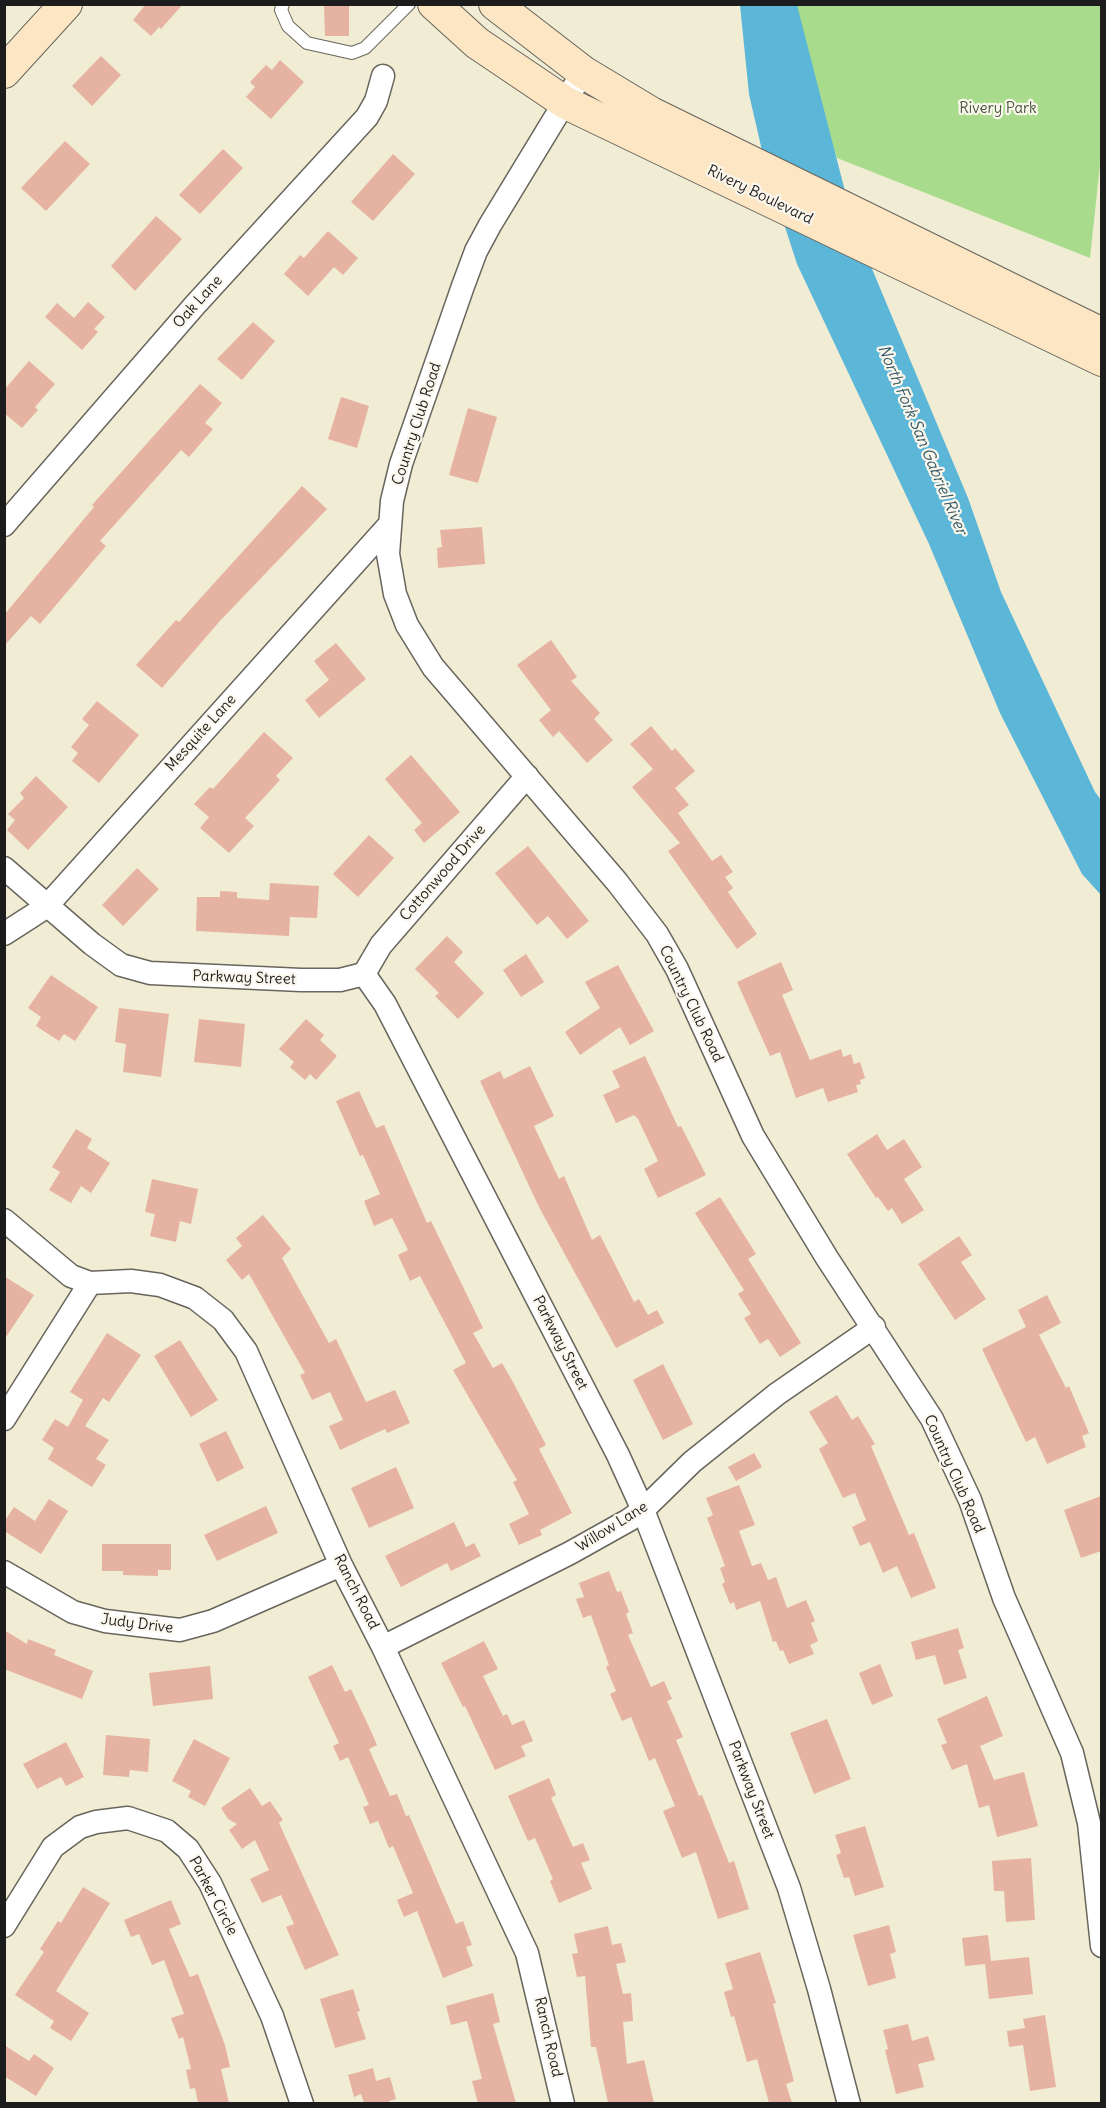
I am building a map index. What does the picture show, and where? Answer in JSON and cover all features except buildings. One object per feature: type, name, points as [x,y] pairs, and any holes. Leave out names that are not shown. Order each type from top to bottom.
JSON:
[{"type":"street","points":[[4,72],[66,4]]},
{"type":"street","name":"Rivery Boulevard","points":[[434,4],[477,43],[566,103],[1101,360]]},
{"type":"street","name":"Rivery Boulevard","points":[[495,4],[583,72],[651,113],[733,151],[1101,334]]},
{"type":"street","name":"Country Club Road","points":[[583,72],[476,250],[401,464],[390,524],[388,554],[394,594],[407,625],[433,667],[617,882],[657,934],[677,969],[753,1136],[827,1258],[932,1419],[970,1500],[1005,1598],[1072,1754],[1089,1823],[1101,1946]]},
{"type":"street","name":"Oak Lane","points":[[4,525],[195,305],[367,117],[376,101],[383,76]]},
{"type":"street","name":"Mesquite Lane","points":[[4,934],[46,906],[390,524]]},
{"type":"street","name":"Cottonwood Drive","points":[[364,974],[381,945],[527,776]]},
{"type":"street","name":"Parkway Street","points":[[4,868],[46,906],[121,965],[150,973],[301,980],[340,980],[364,974],[385,1004],[618,1455],[643,1510],[789,1888],[849,2103]]},
{"type":"street","name":"Ranch Road","points":[[4,1220],[71,1276],[90,1283],[131,1281],[160,1285],[195,1298],[223,1320],[246,1351],[341,1565],[383,1647],[527,1953],[563,2103]]},
{"type":"street","points":[[4,1419],[90,1283]]},
{"type":"street","name":"Willow Lane","points":[[383,1647],[570,1553],[643,1510],[692,1462],[777,1394],[874,1327]]},
{"type":"street","name":"Judy Drive","points":[[4,1572],[73,1612],[105,1621],[180,1630],[213,1621],[341,1565]]},
{"type":"street","name":"Parker Circle","points":[[4,1926],[53,1847],[80,1827],[96,1822],[128,1818],[167,1831],[188,1849],[210,1883],[272,2016],[302,2103]]},
{"type":"lane","points":[[283,4],[281,10],[288,26],[307,43],[352,53],[365,48],[409,4]]},
{"type":"green space","name":"Rivery Park","points":[[783,5],[1101,5],[1102,146],[1090,258],[837,158]]},
{"type":"water","name":"North Fork San Gabriel River","points":[[740,5],[797,5],[854,226],[968,498],[1001,592],[1095,792],[1101,800],[1101,895],[1082,874],[1000,713],[929,544],[797,264],[766,168],[749,94]]}]
